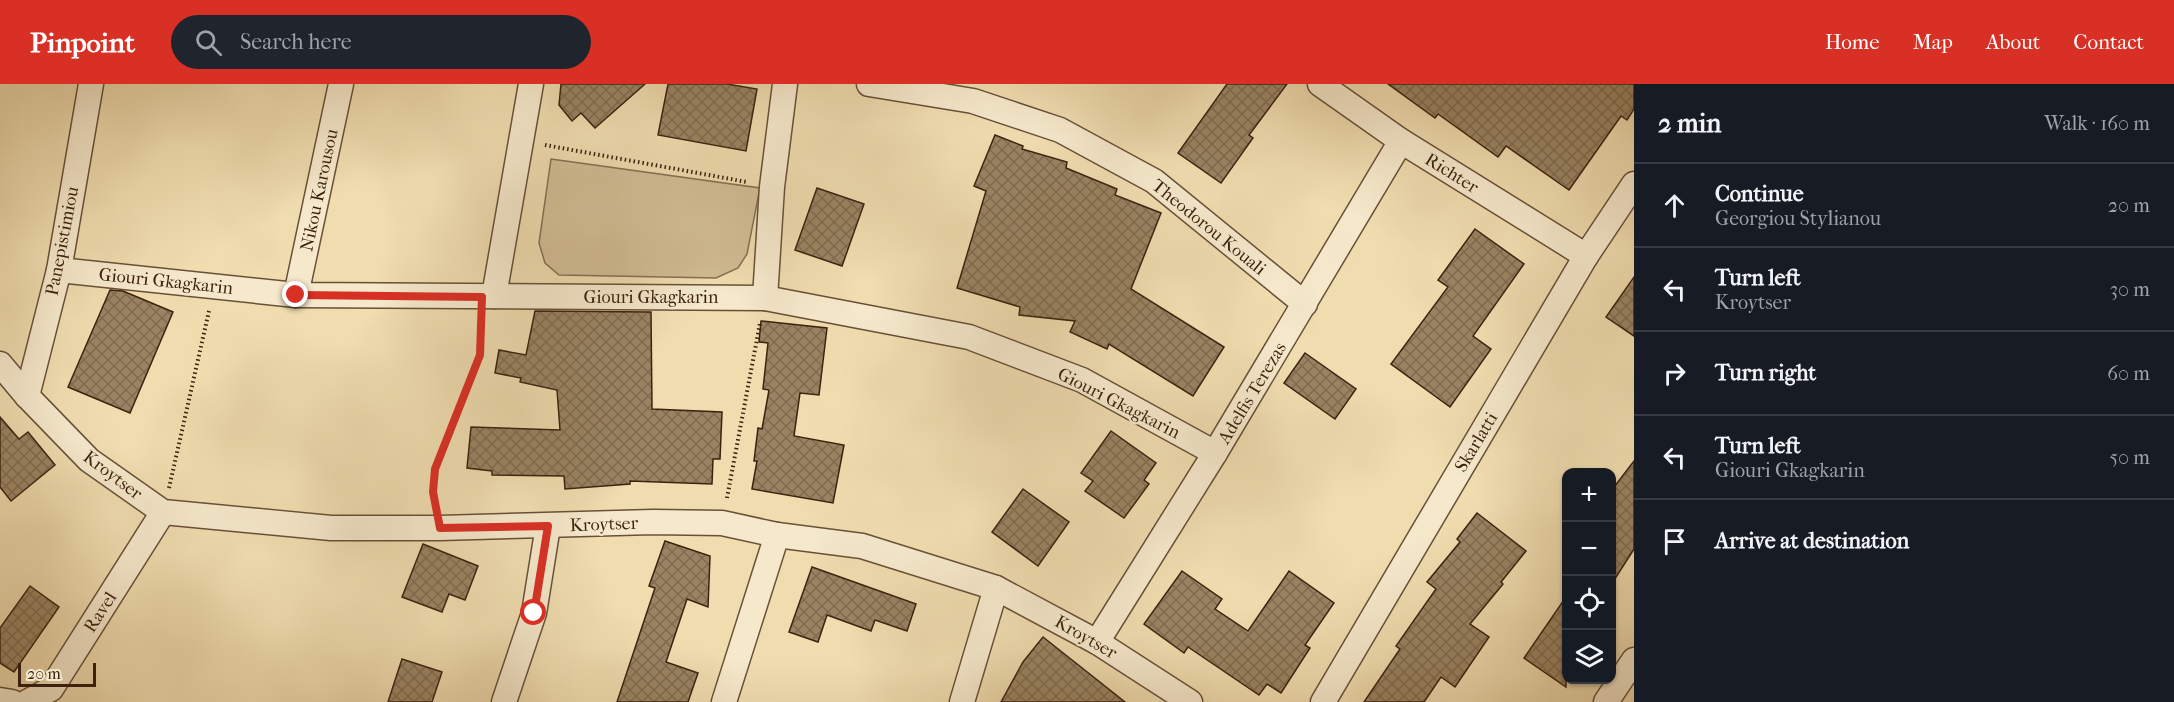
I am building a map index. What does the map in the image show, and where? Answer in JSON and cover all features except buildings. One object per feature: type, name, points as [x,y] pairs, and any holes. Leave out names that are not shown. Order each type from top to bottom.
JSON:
[{"type":"street","name":"Panepistimiou","points":[[27,396],[59,270],[91,84]]},
{"type":"street","name":"Nikou Karousou","points":[[296,295],[341,84]]},
{"type":"street","points":[[488,296],[531,84]]},
{"type":"street","points":[[765,298],[772,187],[785,84]]},
{"type":"street","name":"Theodorou Kouali","points":[[869,84],[973,101],[1060,130],[1154,182],[1305,304]]},
{"type":"street","name":"Richter","points":[[1320,84],[1401,141],[1586,256]]},
{"type":"street","name":"Adelfis Terezas","points":[[1097,642],[1215,453],[1401,141]]},
{"type":"street","name":"Skarlatti","points":[[1323,702],[1586,256],[1634,184]]},
{"type":"street","name":"Giouri Gkagkarin","points":[[59,270],[296,295],[765,298],[969,337],[1082,380],[1215,453]]},
{"type":"street","name":"Kroytser","points":[[0,364],[27,396],[90,460],[163,512],[331,528],[548,526],[653,522],[722,523],[777,535],[862,546],[996,588],[1097,642],[1190,702]]},
{"type":"street","name":"Ravel","points":[[27,702],[51,689],[163,512]]},
{"type":"street","points":[[504,702],[534,613],[548,526]]},
{"type":"street","points":[[724,702],[777,535]]},
{"type":"street","points":[[962,702],[996,588]]},
{"type":"street","points":[[1606,702],[1634,660]]},
{"type":"street","points":[[0,700],[12,702]]},
{"type":"path","points":[[521,140],[772,187]]},
{"type":"path","points":[[163,512],[214,286]]},
{"type":"path","points":[[440,528],[433,492],[435,469],[480,355],[488,296]]},
{"type":"path","points":[[722,523],[765,298]]},
{"type":"shaded area","points":[[551,159],[760,188],[747,254],[738,268],[716,278],[559,275],[545,263],[539,243]]},
{"type":"route","points":[[296,295],[482,297],[480,355],[435,469],[433,492],[440,528],[548,526],[534,613]]}]
